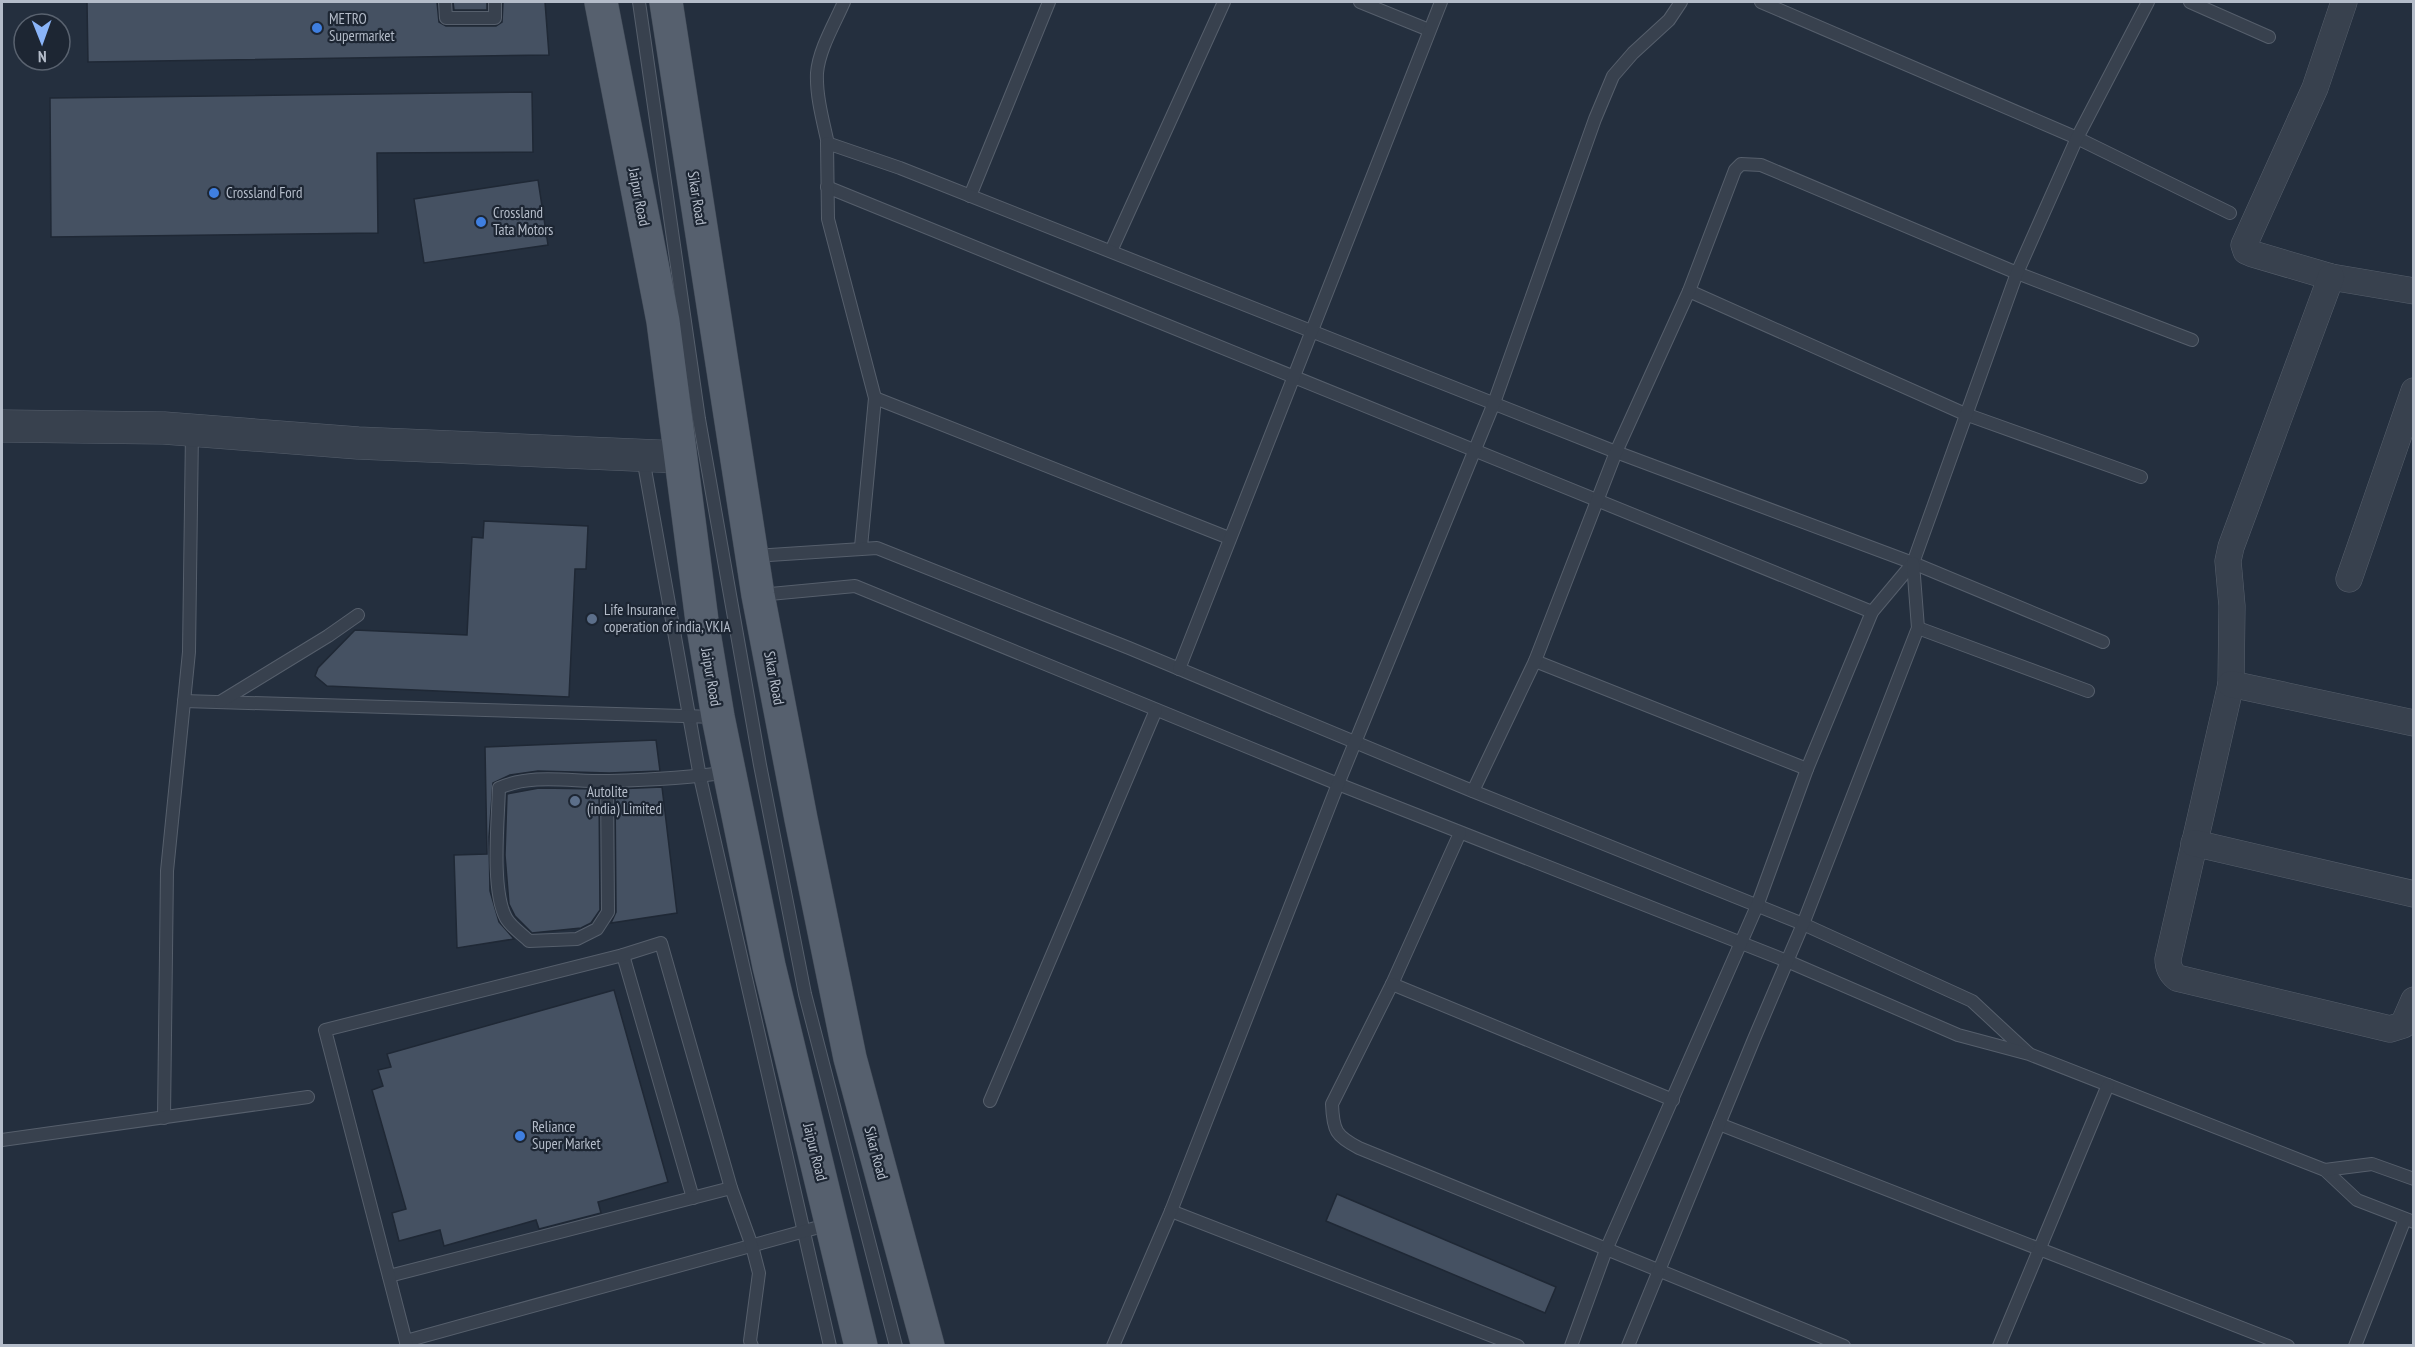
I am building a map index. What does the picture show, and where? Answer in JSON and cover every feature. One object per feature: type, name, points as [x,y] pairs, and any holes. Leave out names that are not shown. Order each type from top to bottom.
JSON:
[{"type":"main road","name":"Jaipur Road","points":[[601,2],[663,321],[702,621],[703,717],[715,774],[769,966],[818,1227],[861,1346]]},
{"type":"main road","name":"Sikar Road","points":[[666,2],[754,556],[758,595],[803,830],[850,1058],[928,1346]]},
{"type":"street","points":[[2344,2],[2318,80],[2244,245],[2246,251],[2253,254],[2331,277],[2414,291]]},
{"type":"street","points":[[2331,277],[2231,547],[2228,561],[2232,606],[2231,684],[2168,959],[2171,973],[2177,978],[2391,1029],[2403,1025],[2414,1000]]},
{"type":"street","points":[[2349,579],[2414,391]]},
{"type":"street","points":[[2,426],[192,430],[358,443],[680,457]]},
{"type":"street","points":[[2231,684],[2414,723]]},
{"type":"street","points":[[2194,843],[2414,894]]},
{"type":"lane","points":[[445,2],[446,18],[457,19],[495,18],[495,2]]},
{"type":"lane","points":[[639,2],[699,419],[764,787],[805,994],[896,1346]]},
{"type":"lane","points":[[844,2],[823,50],[817,71],[818,94],[828,144],[828,219],[875,398],[861,547]]},
{"type":"lane","points":[[970,196],[1049,2]]},
{"type":"lane","points":[[1111,251],[1224,2]]},
{"type":"lane","points":[[1360,2],[1429,30]]},
{"type":"lane","points":[[1179,669],[1441,2]]},
{"type":"lane","points":[[1113,1346],[1171,1210],[1338,784],[1494,403],[1595,119],[1613,76],[1633,53],[1669,20],[1681,2]]},
{"type":"lane","points":[[1761,2],[2077,138],[2230,213]]},
{"type":"lane","points":[[1571,1346],[1606,1251],[1757,906],[1807,769],[1872,612],[1912,563],[2017,273],[2077,138],[2148,2]]},
{"type":"lane","points":[[2190,2],[2269,37]]},
{"type":"lane","points":[[828,144],[900,168],[1616,452],[1912,563],[2103,642]]},
{"type":"lane","points":[[1473,791],[1535,660],[1616,452],[1689,291],[1735,170],[1741,164],[1761,165],[2017,273],[2192,340]]},
{"type":"lane","points":[[827,187],[1872,612]]},
{"type":"lane","points":[[1689,291],[1965,414],[2141,477]]},
{"type":"lane","points":[[875,398],[1229,538]]},
{"type":"lane","points":[[164,1118],[167,871],[189,652],[192,430]]},
{"type":"lane","points":[[184,701],[703,717],[643,455]]},
{"type":"lane","points":[[754,556],[861,547],[877,548],[1803,924],[1972,1001],[2029,1054]]},
{"type":"lane","points":[[1628,1346],[1803,924],[1918,628],[1912,563]]},
{"type":"lane","points":[[758,595],[855,586],[1338,784],[1787,961],[1958,1035],[2029,1054],[2325,1170],[2357,1200],[2409,1221],[2355,1346]]},
{"type":"lane","points":[[219,702],[328,636],[358,615]]},
{"type":"lane","points":[[1918,628],[2088,691]]},
{"type":"lane","points":[[1535,660],[1807,769]]},
{"type":"lane","points":[[990,1101],[1156,710]]},
{"type":"lane","points":[[607,782],[608,912],[597,929],[577,939],[529,941],[508,920],[500,904],[498,884],[499,788],[512,782],[536,779],[607,782],[715,774]]},
{"type":"lane","points":[[1460,833],[1392,984],[1332,1104],[1333,1124],[1340,1138],[1606,1251],[1660,1269],[1844,1346]]},
{"type":"lane","points":[[752,1346],[750,1341],[759,1273],[752,1246],[730,1188],[661,943],[623,955],[325,1030],[407,1343],[752,1246],[818,1227],[830,1346]]},
{"type":"lane","points":[[623,955],[693,1198]]},
{"type":"lane","points":[[1392,984],[1673,1100]]},
{"type":"lane","points":[[2000,1346],[2108,1085]]},
{"type":"lane","points":[[2,1140],[308,1097]]},
{"type":"lane","points":[[1719,1124],[2288,1346]]},
{"type":"lane","points":[[2325,1170],[2372,1164],[2414,1179]]},
{"type":"lane","points":[[389,1276],[730,1188]]},
{"type":"lane","points":[[1171,1210],[1518,1346]]},
{"type":"building","name":"METRO Supermarket","points":[[87,2],[437,2],[439,22],[446,26],[496,26],[502,22],[503,2],[545,2],[549,55],[88,62]]},
{"type":"building","points":[[453,2],[487,2],[487,10],[454,10]]},
{"type":"building","name":"Crossland Ford","points":[[532,92],[533,152],[377,153],[378,233],[51,237],[50,98]]},
{"type":"building","name":"Crossland Tata Motors","points":[[538,180],[548,245],[424,263],[414,199]]},
{"type":"building","points":[[484,521],[588,526],[586,569],[575,569],[569,697],[327,686],[315,676],[318,668],[355,630],[467,635],[472,537],[483,538]]},
{"type":"building","points":[[656,740],[660,771],[609,773],[538,771],[510,775],[493,783],[489,837],[490,891],[499,922],[514,939],[457,948],[454,855],[487,854],[485,747]]},
{"type":"building","points":[[662,787],[677,913],[611,923],[616,912],[615,789]]},
{"type":"building","points":[[539,788],[599,789],[600,910],[591,923],[581,928],[532,933],[515,916],[509,904],[505,855],[507,794]]},
{"type":"building","name":"Reliance Super Market","points":[[614,990],[668,1182],[598,1202],[601,1213],[539,1229],[536,1220],[444,1246],[440,1230],[399,1241],[392,1213],[406,1209],[372,1090],[383,1086],[378,1070],[391,1067],[387,1054]]},
{"type":"building","points":[[1337,1194],[1556,1287],[1545,1313],[1326,1221]]},
{"type":"place","name":"METRO Supermarket","points":[[317,28]]},
{"type":"place","name":"Crossland Ford","points":[[214,193]]},
{"type":"place","name":"Crossland Tata Motors","points":[[481,222]]},
{"type":"place","name":"Life Insurance coperation of india, VKIA","points":[[592,619]]},
{"type":"place","name":"Autolite (india) Limited","points":[[575,801]]},
{"type":"place","name":"Reliance Super Market","points":[[520,1136]]}]
